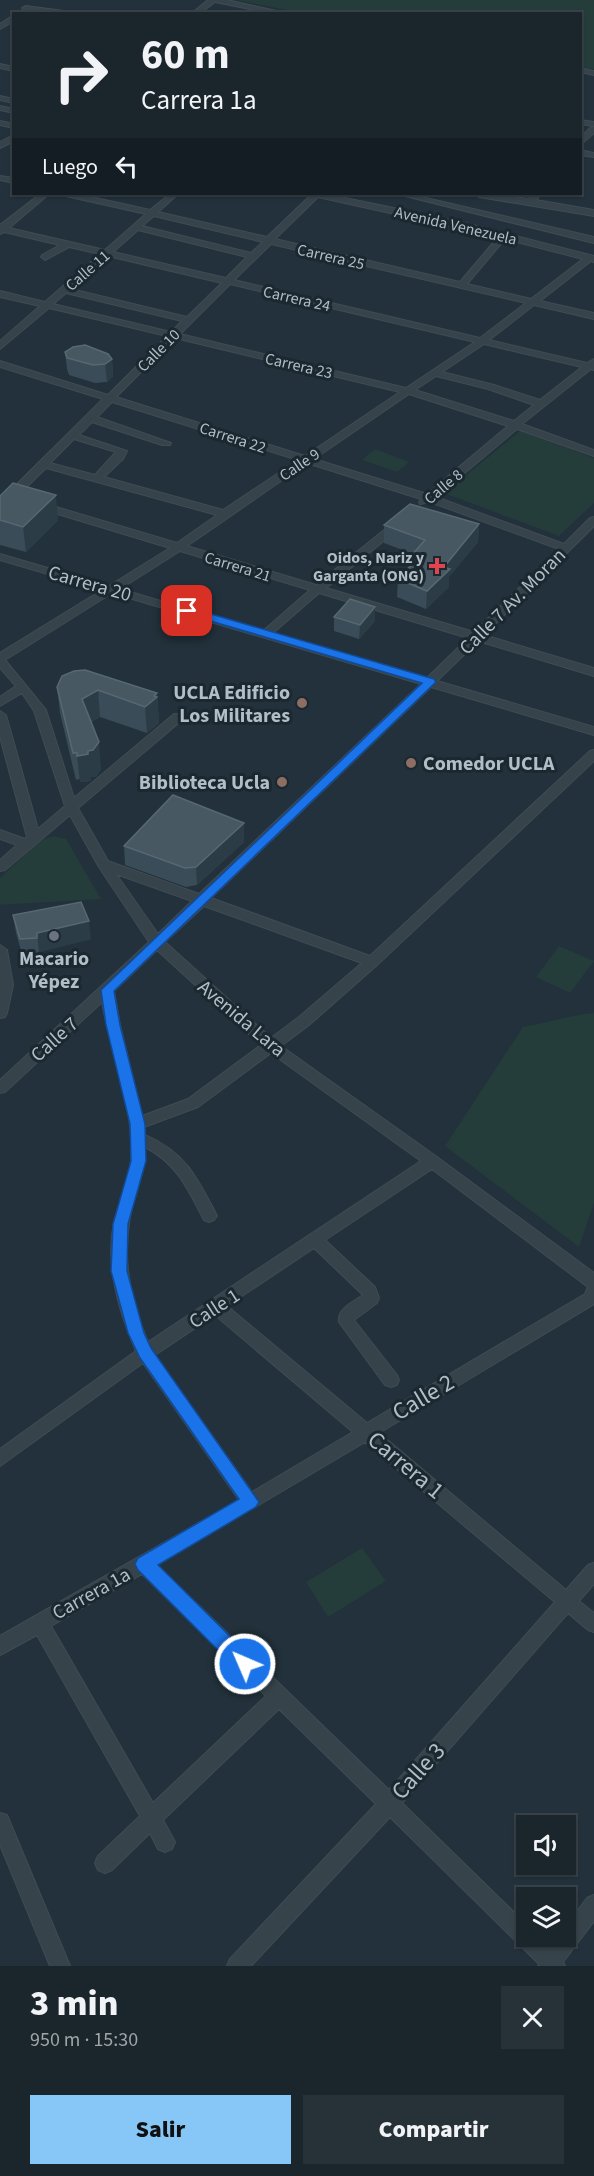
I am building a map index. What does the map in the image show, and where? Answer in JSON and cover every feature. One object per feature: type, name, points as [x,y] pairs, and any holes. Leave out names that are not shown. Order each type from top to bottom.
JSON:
[{"type":"street","points":[[21,12],[39,0]]},
{"type":"street","points":[[197,12],[215,0],[276,12]]},
{"type":"street","points":[[26,8],[56,12]]},
{"type":"street","points":[[0,18],[12,19]]},
{"type":"street","points":[[0,27],[12,19]]},
{"type":"street","points":[[594,126],[582,141],[594,143]]},
{"type":"street","points":[[1,229],[44,195]]},
{"type":"street","name":"Calle 11","points":[[0,346],[173,195]]},
{"type":"street","name":"Calle 10","points":[[0,507],[16,499],[44,464],[315,195]]},
{"type":"street","name":"Avenida Venezuela","points":[[320,195],[592,256]]},
{"type":"street","name":"Avenida Venezuela","points":[[363,195],[446,213],[592,256]]},
{"type":"street","name":"Avenida Venezuela","points":[[405,195],[594,240]]},
{"type":"street","name":"Avenida Venezuela","points":[[441,195],[594,232]]},
{"type":"street","points":[[485,195],[594,213]]},
{"type":"street","points":[[534,203],[537,195]]},
{"type":"street","name":"Carrera 25","points":[[95,196],[152,213],[594,316]]},
{"type":"street","points":[[540,213],[551,206]]},
{"type":"street","points":[[500,208],[552,230]]},
{"type":"street","points":[[136,227],[253,256]]},
{"type":"street","name":"Carrera 24","points":[[1,229],[592,365]]},
{"type":"street","points":[[461,286],[503,236]]},
{"type":"street","points":[[45,257],[67,244]]},
{"type":"street","name":"Calle 9","points":[[0,660],[179,547],[482,341],[592,256]]},
{"type":"street","points":[[64,290],[188,320]]},
{"type":"street","name":"Carrera 23","points":[[0,294],[408,391],[471,409],[594,453]]},
{"type":"street","name":"Carrera 22","points":[[0,364],[429,498],[566,548]]},
{"type":"street","name":"Calle 8","points":[[266,634],[515,425],[592,365]]},
{"type":"street","points":[[433,373],[491,387],[542,404]]},
{"type":"street","points":[[90,418],[166,443]]},
{"type":"street","points":[[73,436],[122,451],[119,458],[96,478]]},
{"type":"street","points":[[44,464],[225,514]]},
{"type":"street","name":"Carrera 21","points":[[16,499],[594,672]]},
{"type":"street","name":"Calle 7 Av. Moran","points":[[430,682],[594,520]]},
{"type":"street","name":"Carrera 20","points":[[0,557],[594,730]]},
{"type":"street","name":"Avenida Lara","points":[[0,660],[40,710],[71,806],[103,864],[156,941],[271,1046],[432,1161],[594,1282]]},
{"type":"street","points":[[250,1502],[145,1353],[136,1333],[119,1271],[121,1224],[138,1161],[138,1131],[107,990],[430,682]]},
{"type":"street","points":[[0,702],[23,687]]},
{"type":"street","points":[[0,715],[30,841]]},
{"type":"street","points":[[0,867],[178,717]]},
{"type":"street","points":[[138,1131],[193,1103],[304,1022],[372,963],[594,754]]},
{"type":"street","points":[[0,834],[30,841]]},
{"type":"street","points":[[103,864],[372,963]]},
{"type":"street","points":[[0,950],[6,985],[0,1013]]},
{"type":"street","name":"Calle 7","points":[[0,1088],[107,990]]},
{"type":"street","points":[[138,1131],[172,1155],[184,1168],[208,1216]]},
{"type":"street","name":"Calle 1","points":[[0,1459],[145,1353],[432,1161]]},
{"type":"street","points":[[315,1240],[370,1292],[371,1298],[346,1316],[347,1322],[391,1380]]},
{"type":"street","name":"Calle 2","points":[[250,1502],[365,1431],[591,1298],[594,1291]]},
{"type":"street","name":"Carrera 1","points":[[217,1306],[594,1624]]},
{"type":"street","name":"Carrera 1a","points":[[0,1646],[250,1502]]},
{"type":"street","points":[[144,1564],[278,1697],[390,1803],[551,1965],[594,1905]]},
{"type":"street","name":"Calle 3","points":[[237,1966],[390,1803],[594,1571]]},
{"type":"street","points":[[39,1622],[153,1817],[165,1842]]},
{"type":"street","points":[[105,1863],[278,1697]]},
{"type":"street","points":[[0,1822],[60,1966]]},
{"type":"green space","points":[[236,0],[594,0],[594,69],[582,67],[582,12],[296,12]]},
{"type":"green space","points":[[520,431],[594,458],[594,503],[559,536],[444,493]]},
{"type":"green space","points":[[375,449],[409,462],[397,472],[362,460]]},
{"type":"green space","points":[[53,836],[66,839],[101,899],[0,905],[0,878],[40,841]]},
{"type":"green space","points":[[559,946],[594,961],[570,993],[536,977]]},
{"type":"green space","points":[[594,1013],[594,1203],[579,1247],[445,1146],[523,1027]]},
{"type":"green space","points":[[362,1548],[386,1581],[328,1617],[306,1582]]},
{"type":"building","points":[[85,345],[108,354],[112,359],[105,364],[93,365],[67,358],[65,352],[73,347]]},
{"type":"building","points":[[13,483],[56,495],[23,527],[0,520],[0,496]]},
{"type":"building","points":[[410,504],[479,524],[444,567],[450,569],[427,591],[398,579],[418,558],[411,556],[425,540],[384,525]]},
{"type":"building","points":[[350,599],[375,607],[360,625],[334,617]]},
{"type":"building","points":[[85,670],[157,693],[154,696],[157,697],[145,707],[98,690],[82,699],[99,742],[93,750],[88,751],[88,754],[77,756],[77,753],[73,753],[57,687],[62,676],[74,671]]},
{"type":"building","points":[[173,795],[244,823],[196,867],[185,868],[124,846]]},
{"type":"building","points":[[81,902],[89,921],[37,933],[37,938],[20,939],[13,915]]},
{"type":"place","name":"Oidos, Nariz y Garganta (ONG)","points":[[437,566]]},
{"type":"place","name":"UCLA Edificio Los Militares","points":[[302,703]]},
{"type":"place","name":"Comedor UCLA","points":[[411,763]]},
{"type":"place","name":"Biblioteca Ucla","points":[[282,782]]},
{"type":"place","name":"Macario Yépez","points":[[54,936]]},
{"type":"route","points":[[187,611],[430,682],[107,990],[137,1124],[138,1161],[121,1224],[119,1271],[136,1333],[145,1353],[250,1502],[144,1564],[245,1664]]}]
